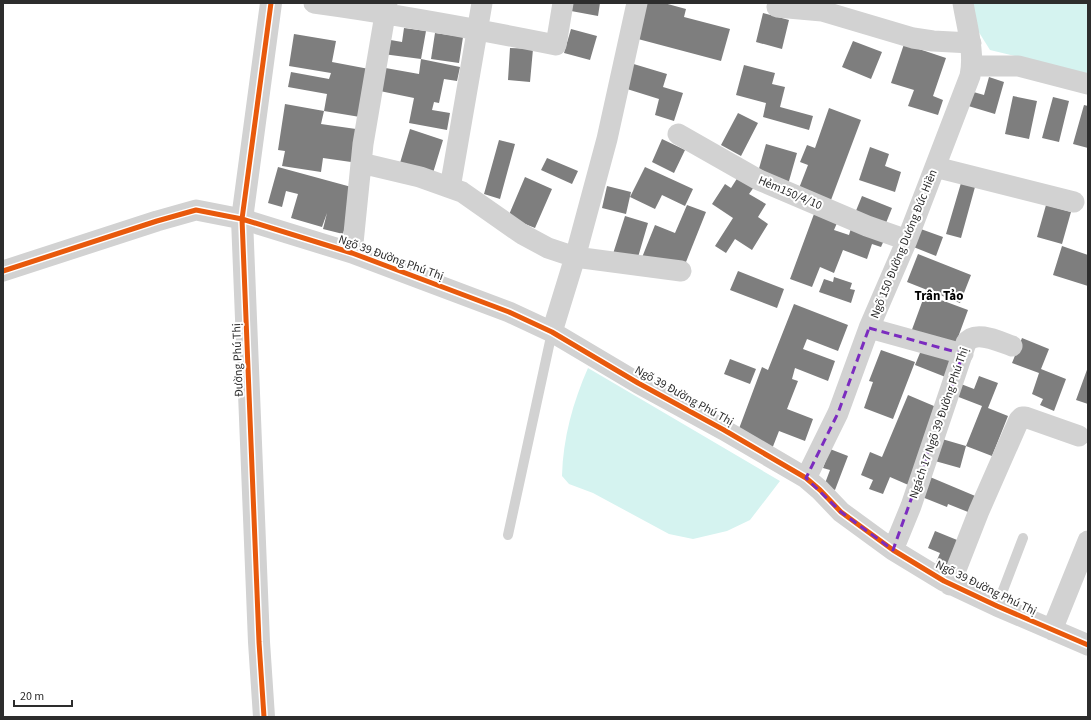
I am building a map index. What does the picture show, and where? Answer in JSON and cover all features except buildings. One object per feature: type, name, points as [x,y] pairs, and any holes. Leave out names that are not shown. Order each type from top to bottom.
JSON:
[{"type":"street","name":"Đường Phú Thị","points":[[264,717],[242,219],[271,3]]},
{"type":"street","points":[[314,3],[386,8],[556,45],[563,3]]},
{"type":"street","points":[[450,188],[482,3]]},
{"type":"street","points":[[552,332],[575,257],[607,139],[637,3]]},
{"type":"street","name":"Ngõ 150 Đường Dương Đức Hiền","points":[[806,478],[838,413],[869,328],[907,240],[960,102],[972,66],[971,43],[963,3]]},
{"type":"street","points":[[777,7],[822,11],[913,38],[933,42],[971,43]]},
{"type":"street","points":[[352,253],[363,144],[386,8]]},
{"type":"street","points":[[972,66],[1018,66],[1088,84]]},
{"type":"street","name":"Hẻm150/4/10","points":[[678,134],[759,180],[867,226],[907,240]]},
{"type":"street","points":[[361,163],[420,177],[462,192],[522,234],[548,248],[575,257],[681,271]]},
{"type":"street","points":[[935,167],[1074,202]]},
{"type":"street","name":"Ngõ 39 Đường Phú Thị","points":[[3,271],[157,221],[196,210],[242,219],[352,253],[509,312],[552,332],[638,383],[724,430],[806,478],[841,512],[893,550],[950,585],[1088,645]]},
{"type":"street","points":[[869,328],[962,354]]},
{"type":"street","name":"Ngách 17 Ngõ 39 Đường Phú Thị","points":[[893,550],[911,506],[966,342],[968,339],[974,337],[981,337],[1012,346]]},
{"type":"street","points":[[950,585],[979,511],[1019,420],[1022,417],[1026,417],[1079,436]]},
{"type":"street","points":[[1052,630],[1088,541]]},
{"type":"lane","points":[[508,535],[552,332]]},
{"type":"lane","points":[[997,606],[1023,538]]},
{"type":"highlighted area","points":[[869,328],[963,354],[893,550],[841,512],[806,478],[838,413]]},
{"type":"water","points":[[968,3],[1088,3],[1088,74],[990,50],[975,26]]},
{"type":"water","points":[[588,368],[780,481],[750,520],[727,531],[693,539],[669,534],[593,493],[569,484],[562,476],[564,448],[573,407]]},
{"type":"cycle path","points":[[264,717],[259,642],[242,219],[271,3]]},
{"type":"cycle path","points":[[3,271],[157,221],[196,210],[242,219],[352,253],[509,312],[552,332],[638,383],[724,430],[806,478],[841,512],[893,550],[944,581],[997,606],[1088,645]]},
{"type":"district","name":"Trân Tảo","points":[[939,296]]}]
